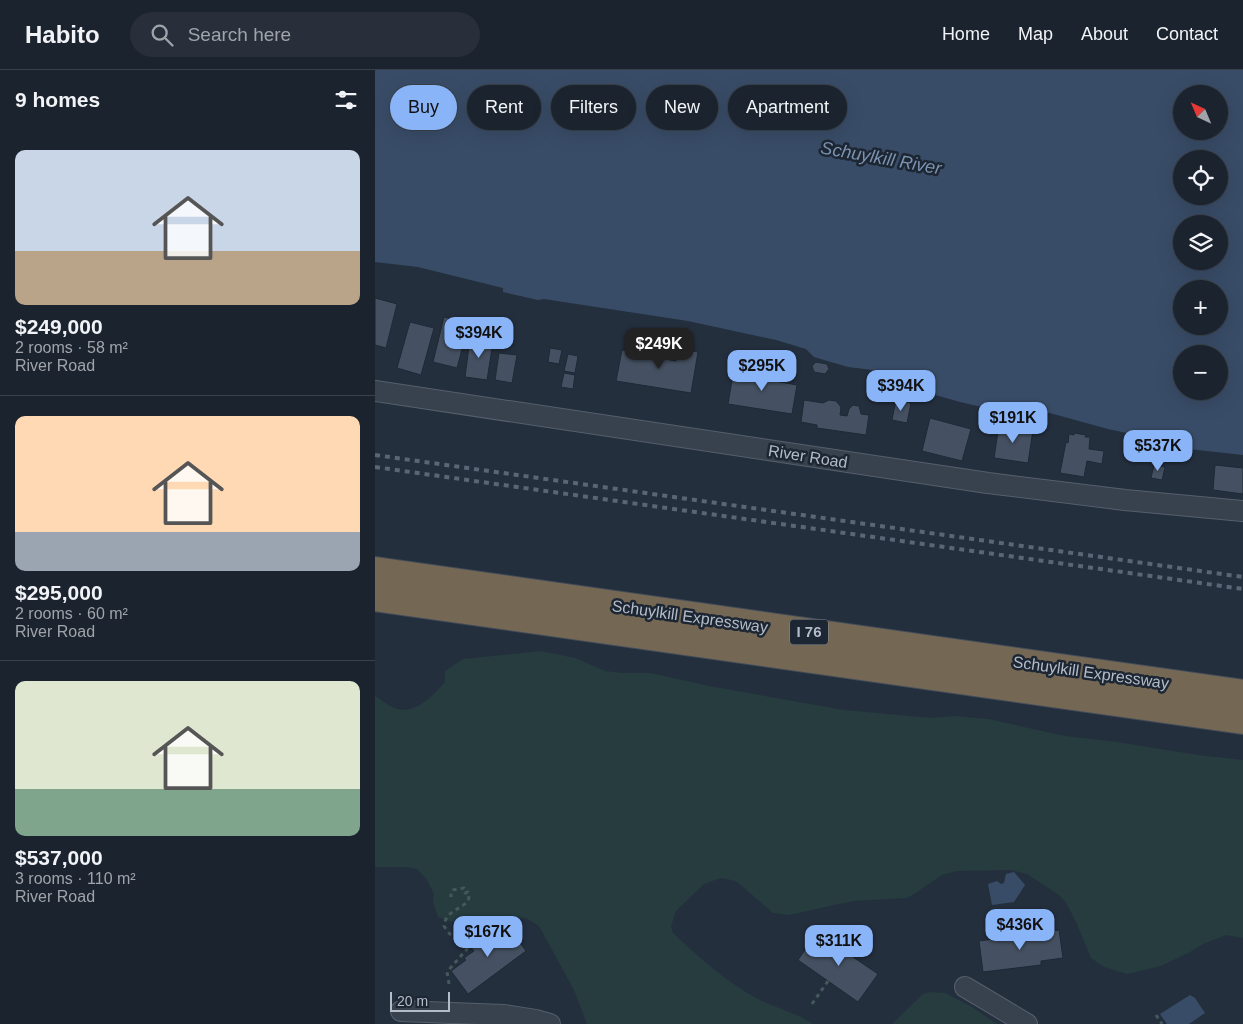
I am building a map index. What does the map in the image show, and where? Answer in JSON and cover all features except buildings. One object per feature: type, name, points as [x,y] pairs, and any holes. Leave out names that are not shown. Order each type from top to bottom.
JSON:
[{"type":"highway","name":"Schuylkill Expressway","points":[[375,571],[1243,694]]},
{"type":"highway","name":"Schuylkill Expressway","points":[[375,597],[1243,720]]},
{"type":"street","name":"River Road","points":[[375,391],[988,483],[1125,500],[1243,511]]},
{"type":"street","points":[[965,987],[1027,1024]]},
{"type":"street","points":[[401,1011],[503,1015],[550,1024]]},
{"type":"path","points":[[449,984],[447,972],[467,949],[450,935],[444,926],[444,921],[447,915],[466,903],[469,894],[468,892],[465,893],[464,888],[453,890],[451,897]]},
{"type":"path","points":[[813,1004],[828,981]]},
{"type":"path","points":[[1156,1015],[1162,1024]]},
{"type":"green space","points":[[541,651],[575,658],[605,671],[650,673],[709,686],[844,710],[932,718],[954,716],[988,719],[1065,736],[1243,760],[1243,938],[1226,935],[1203,944],[1161,966],[1127,974],[1104,967],[1091,958],[1076,922],[1065,901],[1059,895],[1027,874],[1011,870],[957,871],[942,875],[907,898],[853,901],[789,915],[773,913],[736,881],[721,878],[704,884],[676,911],[671,926],[673,933],[734,984],[756,998],[813,1024],[587,1024],[574,990],[539,926],[526,918],[491,916],[452,922],[438,917],[433,902],[434,894],[427,880],[417,869],[408,867],[375,867],[375,696],[392,707],[407,709],[415,707],[434,694],[445,682],[445,671],[463,659]]},
{"type":"green space","points":[[930,992],[945,993],[972,1007],[997,1024],[892,1024],[923,994]]},
{"type":"water","name":"Schuylkill River","points":[[375,70],[1243,70],[1243,455],[1189,449],[1179,444],[1108,429],[1028,407],[1004,406],[986,408],[932,394],[873,370],[848,367],[814,357],[806,349],[776,340],[688,321],[544,299],[538,300],[503,292],[503,288],[418,267],[375,262]]},
{"type":"water","points":[[1014,872],[1025,885],[1014,902],[992,905],[988,884],[997,881],[1001,884],[1004,883],[1006,874]]},
{"type":"water","points":[[1190,995],[1195,998],[1205,1013],[1189,1024],[1167,1024],[1160,1014]]},
{"type":"railway","points":[[375,455],[1243,577]]},
{"type":"railway","points":[[375,467],[1243,589]]}]
